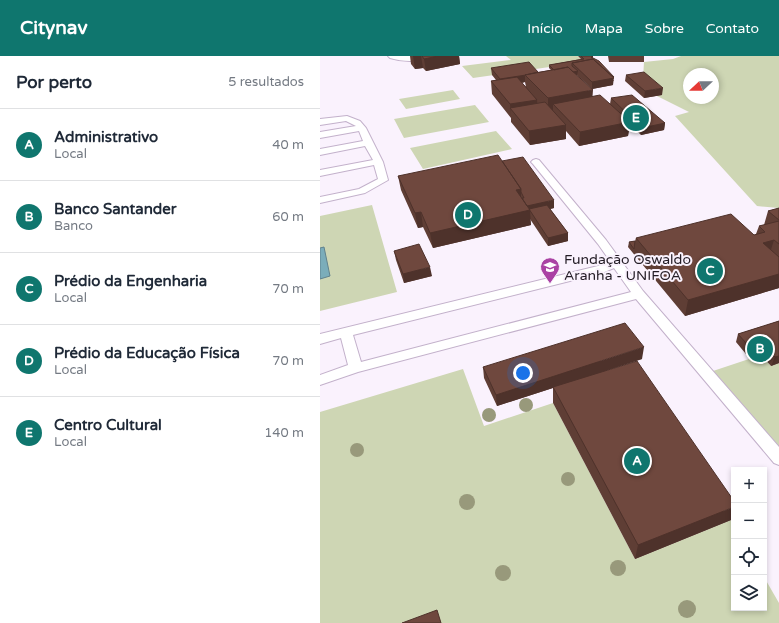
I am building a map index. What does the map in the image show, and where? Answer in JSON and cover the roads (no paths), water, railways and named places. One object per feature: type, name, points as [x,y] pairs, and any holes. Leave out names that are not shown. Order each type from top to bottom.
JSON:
[{"type":"street","points":[[394,56],[407,58],[426,56]]},
{"type":"lane","points":[[320,122],[347,118],[362,128],[368,144],[378,162],[383,180],[373,186],[355,193],[320,200]]},
{"type":"lane","points":[[320,135],[362,128]]},
{"type":"lane","points":[[320,152],[368,144]]},
{"type":"lane","points":[[320,173],[378,162]]},
{"type":"lane","points":[[536,162],[617,262],[639,294],[779,458]]},
{"type":"lane","points":[[320,339],[602,269],[617,262]]},
{"type":"lane","points":[[320,380],[356,368],[639,294]]},
{"type":"lane","points":[[346,332],[356,368]]},
{"type":"water","points":[[324,247],[330,276],[320,279],[320,248]]},
{"type":"place","name":"Centro Cultural","points":[[636,118]]},
{"type":"place","name":"Prédio da Educação Física","points":[[468,215]]},
{"type":"place","name":"Prédio da Engenharia","points":[[710,271]]},
{"type":"place","name":"Fundação Oswaldo Aranha - UNIFOA","points":[[550,284]]},
{"type":"place","name":"Banco Santander","points":[[760,349]]},
{"type":"place","name":"Administrativo","points":[[637,461]]}]
